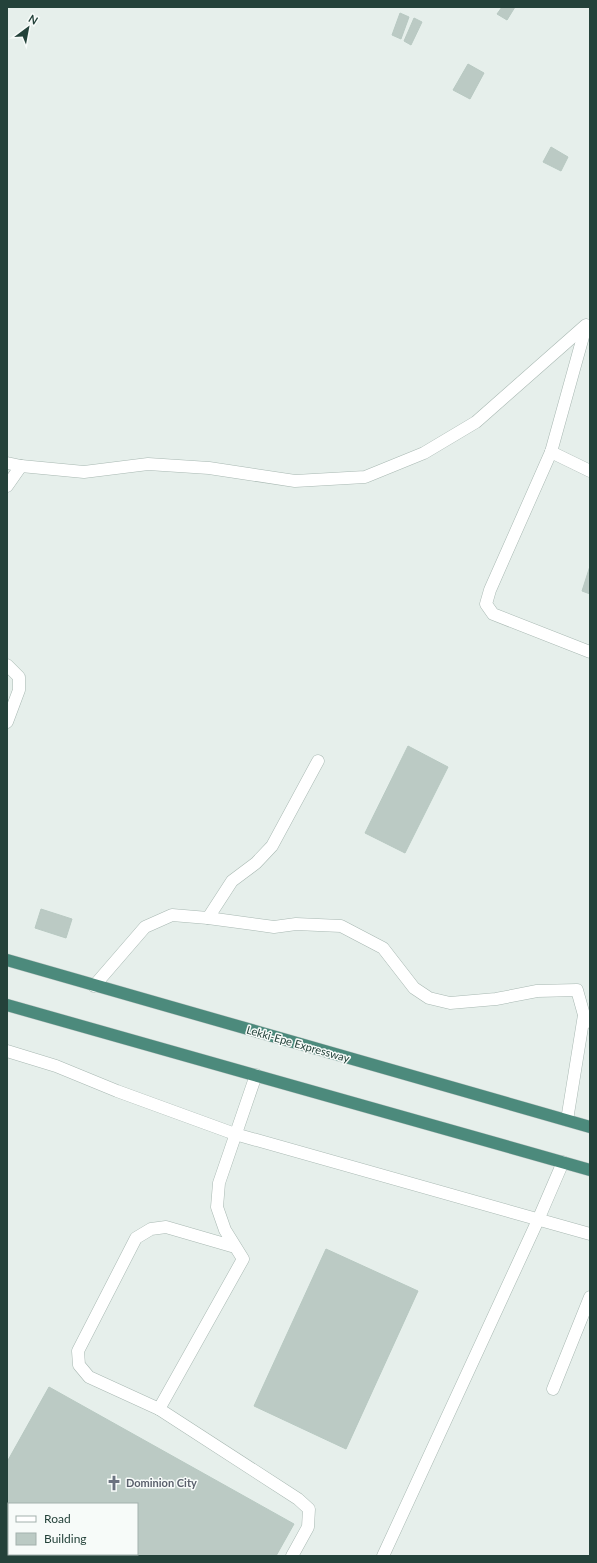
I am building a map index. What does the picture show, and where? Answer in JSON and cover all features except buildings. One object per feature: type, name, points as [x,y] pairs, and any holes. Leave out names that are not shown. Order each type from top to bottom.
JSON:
[{"type":"highway","name":"Lekki-Epe Expressway","points":[[7,960],[590,1127]]},
{"type":"highway","points":[[7,1005],[590,1170]]},
{"type":"street","points":[[588,324],[551,452],[490,590],[486,604],[493,614],[590,652]]},
{"type":"street","points":[[7,463],[21,466],[84,472],[148,464],[209,468],[295,481],[365,477],[424,453],[476,422],[588,324]]},
{"type":"street","points":[[551,452],[590,471]]},
{"type":"street","points":[[7,486],[21,466]]},
{"type":"street","points":[[7,665],[19,677],[19,690],[7,722]]},
{"type":"street","points":[[208,918],[232,881],[256,863],[272,846],[318,761]]},
{"type":"street","points":[[94,986],[145,927],[172,915],[208,918],[274,927],[296,924],[341,926],[383,948],[414,988],[430,998],[450,1003],[496,1000],[537,991],[577,990],[587,1019],[567,1120]]},
{"type":"street","points":[[7,1051],[56,1066],[117,1091],[235,1134],[590,1234]]},
{"type":"street","points":[[158,1409],[242,1259],[225,1230],[217,1207],[218,1182],[256,1075]]},
{"type":"street","points":[[383,1556],[538,1220],[562,1162]]},
{"type":"street","points":[[235,1247],[166,1227],[151,1229],[136,1238],[78,1351],[79,1365],[89,1377],[158,1409],[298,1500],[309,1509],[308,1527],[292,1556]]},
{"type":"street","points":[[553,1389],[590,1297]]},
{"type":"place","name":"Dominion City","points":[[114,1483]]}]
